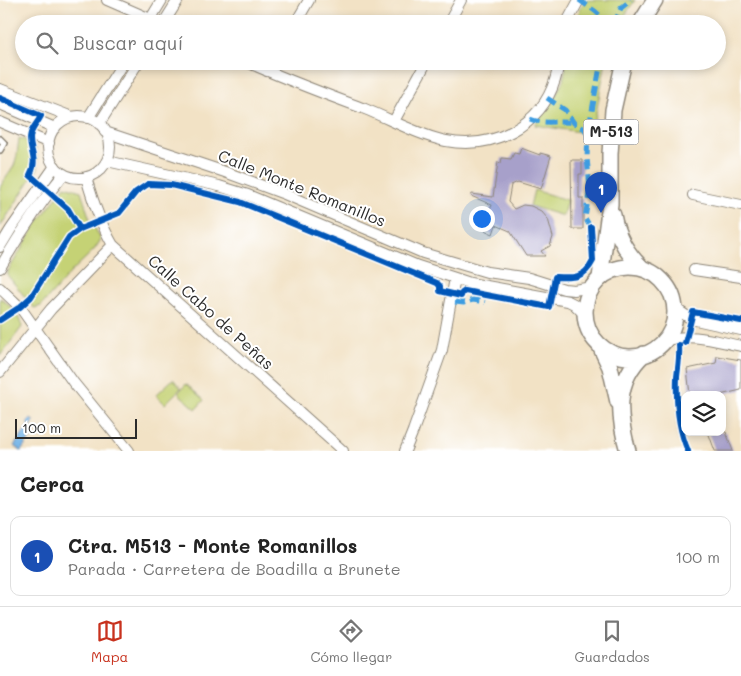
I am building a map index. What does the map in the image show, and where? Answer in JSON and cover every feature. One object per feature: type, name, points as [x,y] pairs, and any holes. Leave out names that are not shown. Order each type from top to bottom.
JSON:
[{"type":"main road","points":[[646,15],[655,0]]},
{"type":"main road","name":"M-513","points":[[596,282],[610,204],[610,154],[613,110],[622,70]]},
{"type":"main road","name":"M-513","points":[[610,204],[615,229],[622,243],[643,269]]},
{"type":"main road","points":[[600,345],[607,350],[625,356],[644,354],[655,349],[664,341],[672,326],[675,308],[670,291],[659,277],[636,267],[613,270],[596,282],[586,301],[585,315],[590,331],[600,345],[610,367],[628,451]]},
{"type":"main road","points":[[619,413],[621,396],[626,380],[635,364],[644,354]]},
{"type":"street","points":[[108,0],[137,15]]},
{"type":"street","points":[[153,15],[162,0]]},
{"type":"street","points":[[168,15],[178,0]]},
{"type":"street","points":[[300,15],[309,0]]},
{"type":"street","points":[[453,15],[461,0]]},
{"type":"street","points":[[571,15],[579,0]]},
{"type":"street","points":[[88,118],[118,70]]},
{"type":"street","points":[[102,128],[134,70]]},
{"type":"street","points":[[394,121],[422,70]]},
{"type":"street","points":[[267,71],[424,134],[447,141],[484,142],[506,136],[523,126],[547,97],[555,80],[557,70]]},
{"type":"street","points":[[0,89],[72,117],[88,118],[102,128],[109,146],[107,161],[95,174],[86,178],[71,177],[64,174],[50,159],[49,143],[56,128],[72,117]]},
{"type":"street","points":[[0,104],[56,128]]},
{"type":"street","points":[[0,122],[49,143]]},
{"type":"street","name":"Calle Monte Romanillos","points":[[102,128],[282,193],[423,253],[487,272],[529,278],[564,289],[574,290],[596,282]]},
{"type":"street","name":"Calle Monte Romanillos","points":[[107,161],[219,186],[248,195],[432,270],[484,286],[568,301],[585,315]]},
{"type":"street","points":[[0,247],[55,166]]},
{"type":"street","points":[[0,268],[19,234],[47,194],[64,174]]},
{"type":"street","name":"Calle Cabo de Peñas","points":[[86,178],[102,226],[114,245],[343,451]]},
{"type":"street","points":[[693,195],[741,205]]},
{"type":"street","points":[[0,372],[58,303],[114,245]]},
{"type":"street","points":[[432,270],[434,261],[440,258]]},
{"type":"street","points":[[694,270],[741,277]]},
{"type":"street","points":[[484,286],[490,279],[487,272]]},
{"type":"street","points":[[404,451],[442,350],[455,278]]},
{"type":"street","points":[[0,288],[20,307],[73,382],[129,451]]},
{"type":"street","points":[[675,308],[691,319],[741,330]]},
{"type":"street","points":[[664,341],[676,338],[696,338],[741,346]]},
{"type":"lane","points":[[0,139],[4,143],[0,150]]},
{"type":"green space","points":[[586,0],[635,0],[625,15],[578,15]]},
{"type":"green space","points":[[565,70],[604,70],[592,134],[535,125],[554,99],[563,81]]},
{"type":"green space","points":[[19,138],[31,142],[36,149],[38,168],[0,227],[0,187],[14,166]]},
{"type":"green space","points":[[65,186],[81,191],[90,220],[100,237],[100,241],[94,250],[71,272],[41,306],[34,308],[8,276],[8,271],[35,226]]},
{"type":"green space","points":[[534,190],[567,200],[563,216],[530,206]]},
{"type":"green space","points":[[0,298],[14,311],[22,327],[0,356]]},
{"type":"green space","points":[[173,379],[181,388],[165,404],[156,395]]},
{"type":"green space","points":[[186,384],[204,400],[196,409],[178,393]]},
{"type":"water","points":[[30,419],[34,421],[30,428],[35,432],[21,451],[14,446],[29,425],[27,423]]},
{"type":"building","points":[[521,148],[540,155],[540,153],[551,156],[541,189],[518,182],[511,185],[508,202],[514,209],[523,205],[531,206],[541,211],[548,219],[553,237],[550,246],[541,251],[545,256],[526,256],[510,231],[496,225],[493,234],[482,229],[492,205],[471,196],[472,194],[493,197],[498,162],[501,163],[502,158],[511,159],[514,153],[519,154]]},
{"type":"building","points":[[571,160],[582,160],[582,174],[579,174],[579,198],[583,198],[583,229],[572,229]]},
{"type":"building","points":[[717,356],[741,360],[741,390],[726,394],[726,391],[690,391],[687,369],[716,363]]},
{"type":"building","points":[[726,432],[733,451],[715,451],[709,436],[726,436]]},
{"type":"marked path","points":[[579,0],[599,15]]},
{"type":"marked path","points":[[618,15],[621,8],[631,0]]},
{"type":"marked path","points":[[591,228],[585,218],[590,188],[587,158],[588,133],[599,70]]},
{"type":"marked path","points":[[547,98],[565,110],[574,123],[585,129],[588,136]]},
{"type":"marked path","points":[[530,119],[541,122],[574,123]]},
{"type":"marked path","points":[[455,302],[464,303],[473,300],[485,302]]},
{"type":"cycle path","points":[[0,98],[41,116],[30,138],[34,163],[30,175],[68,209],[80,229]]},
{"type":"cycle path","points":[[0,320],[31,297],[69,237],[80,229],[119,213],[136,192],[148,184],[171,185],[240,202],[437,283],[440,286],[440,291],[461,296],[465,291],[549,307],[555,277],[577,276],[590,267],[593,261],[591,227]]},
{"type":"cycle path","points":[[685,343],[693,312],[741,321]]},
{"type":"cycle path","points":[[679,345],[677,405],[682,433],[688,451]]},
{"type":"place","name":"Ctra. M513 - Monte Romanillos","points":[[601,213]]}]
